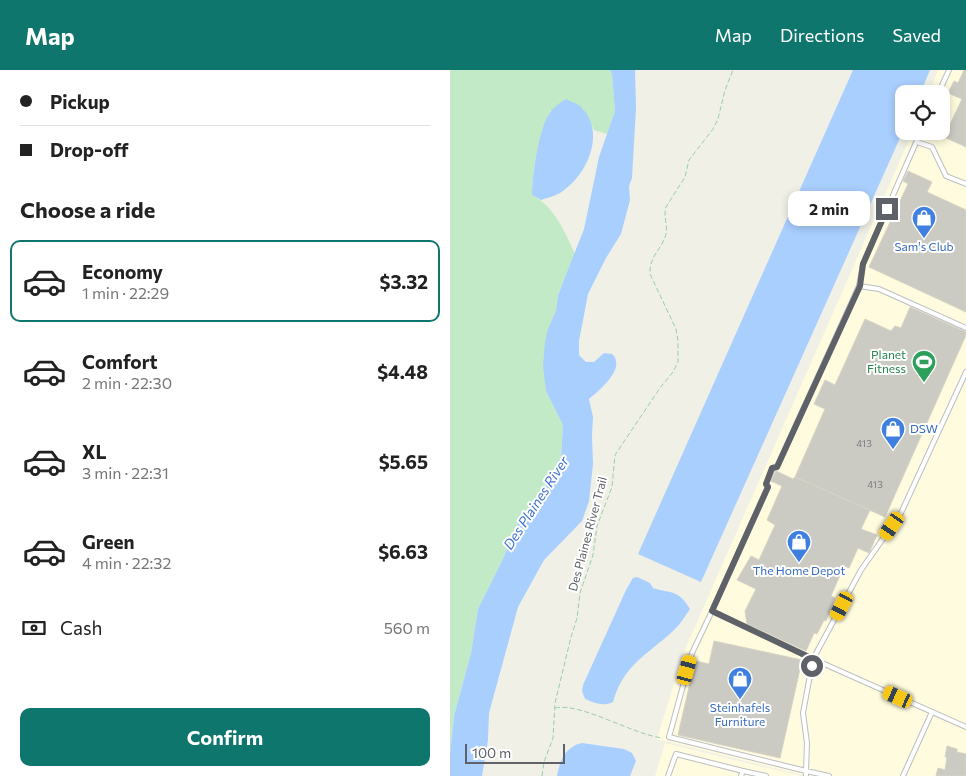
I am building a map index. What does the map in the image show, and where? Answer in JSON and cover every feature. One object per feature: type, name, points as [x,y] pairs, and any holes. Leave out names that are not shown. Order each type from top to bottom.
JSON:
[{"type":"lane","points":[[942,85],[949,70]]},
{"type":"lane","points":[[829,776],[669,737],[692,653],[768,487],[766,484],[772,468],[777,467],[860,286],[863,264],[917,142],[932,147],[946,176],[966,184]]},
{"type":"lane","points":[[860,286],[879,289],[966,328]]},
{"type":"lane","points":[[806,776],[807,743],[804,713],[813,659],[860,570],[901,513],[966,372]]},
{"type":"lane","points":[[712,611],[813,659],[966,727]]},
{"type":"lane","points":[[903,776],[932,712]]},
{"type":"lane","points":[[668,776],[676,754],[766,776]]},
{"type":"lane","points":[[741,776],[744,771]]},
{"type":"path","name":"Des Plaines River Trail","points":[[542,776],[544,762],[553,738],[554,708],[577,618],[580,593],[593,555],[597,526],[612,487],[615,454],[673,372],[678,362],[676,329],[650,274],[652,258],[665,236],[665,212],[685,177],[689,160],[713,129],[718,119],[725,90],[733,70]]},
{"type":"path","points":[[554,708],[574,709],[644,734],[663,738],[669,737]]},
{"type":"shaded area","points":[[938,70],[966,70],[966,776],[806,776],[657,739],[683,654],[909,140],[950,140],[950,85],[932,85]]},
{"type":"shaded area","points":[[665,743],[751,764],[802,776],[655,776]]},
{"type":"green space","points":[[450,70],[610,70],[612,74],[615,111],[607,134],[594,130],[583,108],[550,111],[539,141],[533,174],[532,195],[553,213],[575,254],[558,294],[556,310],[548,329],[546,391],[563,425],[561,457],[551,478],[519,521],[478,609],[471,653],[454,716],[450,754]]},
{"type":"water","name":"Des Plaines River","points":[[610,70],[635,70],[636,108],[632,178],[629,186],[630,200],[621,234],[606,258],[588,294],[579,341],[579,355],[586,362],[594,362],[604,353],[612,354],[616,361],[611,377],[589,399],[593,417],[593,464],[589,501],[582,521],[544,560],[518,607],[489,713],[488,740],[482,776],[450,776],[454,716],[471,653],[478,609],[519,521],[551,478],[561,457],[563,425],[546,391],[543,366],[545,342],[556,310],[558,295],[584,229],[599,157],[615,111],[612,74]]},
{"type":"water","points":[[853,70],[930,70],[924,85],[895,85],[895,140],[899,140],[701,582],[638,554]]},
{"type":"water","points":[[566,99],[582,107],[590,119],[593,143],[590,155],[578,177],[558,194],[541,200],[532,195],[533,176],[540,139],[551,111]]},
{"type":"water","points":[[637,577],[650,583],[653,588],[678,595],[690,609],[676,629],[630,669],[623,678],[613,702],[602,704],[592,702],[585,699],[582,691],[583,685],[626,590],[633,578]]},
{"type":"water","points":[[582,743],[624,749],[632,753],[636,761],[630,776],[557,776],[567,751]]},
{"type":"building","points":[[964,70],[966,70],[966,147],[950,140],[950,124],[962,99],[950,94],[950,89],[954,81],[958,83]]},
{"type":"building","name":"Sam's Club","points":[[908,171],[932,182],[927,192],[966,210],[966,312],[869,267],[908,184],[903,181]]},
{"type":"building","points":[[910,307],[966,332],[966,335],[885,517],[795,477],[825,409],[814,404],[825,380],[835,385],[865,319],[891,331],[895,326],[901,328]]},
{"type":"building","name":"The Home Depot","points":[[776,471],[793,479],[795,477],[870,510],[861,529],[877,535],[869,553],[858,548],[849,568],[844,566],[831,596],[835,598],[826,621],[824,620],[817,634],[814,633],[806,651],[747,624],[745,611],[756,589],[737,580],[751,556],[759,560],[775,525],[767,520],[782,486],[771,481]]},
{"type":"building","name":"Steinhafels Furniture","points":[[714,641],[802,660],[780,758],[678,735],[695,661],[709,664]]},
{"type":"building","points":[[947,746],[957,749],[957,752],[966,754],[966,776],[936,776],[938,768],[945,770]]},
{"type":"place","name":"Sam's Club","points":[[924,239]]},
{"type":"place","name":"Planet Fitness","points":[[924,383]]},
{"type":"place","name":"DSW","points":[[893,450]]},
{"type":"place","name":"The Home Depot","points":[[799,563]]},
{"type":"place","name":"Steinhafels Furniture","points":[[740,700]]},
{"type":"route","points":[[812,666],[813,659],[712,611],[768,487],[766,484],[772,468],[777,467],[860,286],[863,264],[887,209]]}]
